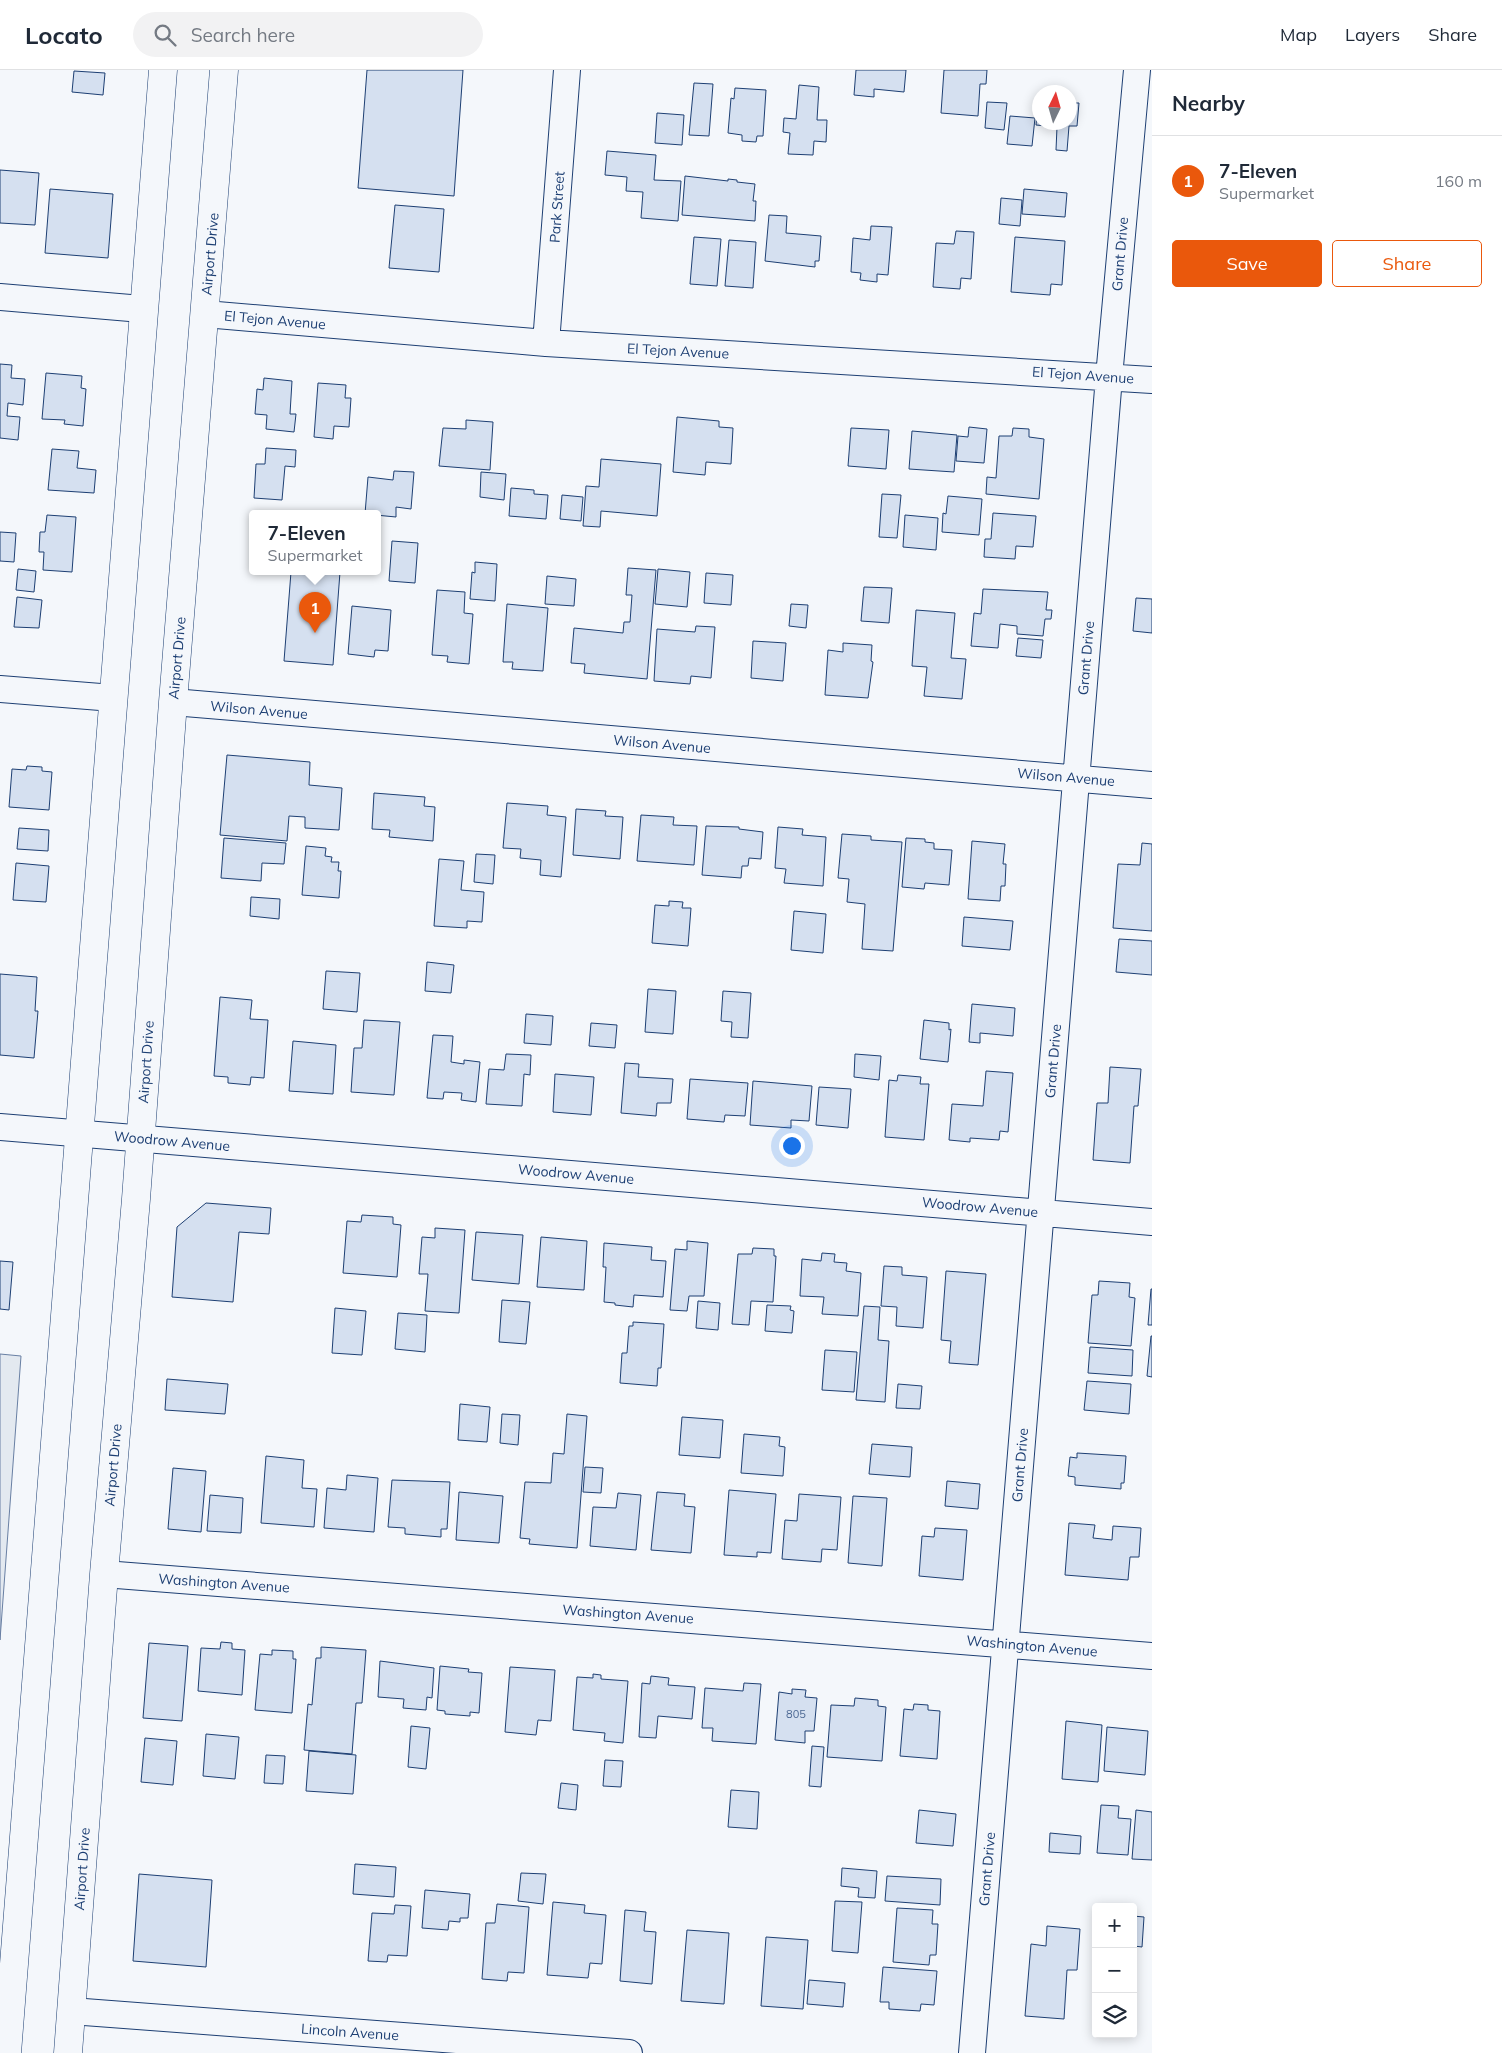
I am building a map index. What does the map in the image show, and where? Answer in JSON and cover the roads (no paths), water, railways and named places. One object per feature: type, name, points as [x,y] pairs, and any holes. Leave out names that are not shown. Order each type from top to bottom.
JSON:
[{"type":"main road","points":[[7,2053],[80,1133],[142,309],[163,70]]},
{"type":"main road","name":"Airport Drive","points":[[68,2053],[104,1574],[224,70]]},
{"type":"street","name":"Park Street","points":[[546,344],[567,70]]},
{"type":"street","name":"Grant Drive","points":[[972,2053],[1109,377],[1137,70]]},
{"type":"street","points":[[0,297],[142,309]]},
{"type":"street","name":"El Tejon Avenue","points":[[205,314],[546,344],[1152,380]]},
{"type":"street","points":[[0,689],[113,698]]},
{"type":"street","name":"Wilson Avenue","points":[[173,702],[1152,785]]},
{"type":"street","name":"Woodrow Avenue","points":[[0,1127],[1152,1222]]},
{"type":"street","name":"Washington Avenue","points":[[104,1574],[1152,1656]]},
{"type":"street","name":"Lincoln Avenue","points":[[71,2011],[629,2053]]},
{"type":"place","name":"7-Eleven","points":[[315,633]]}]
